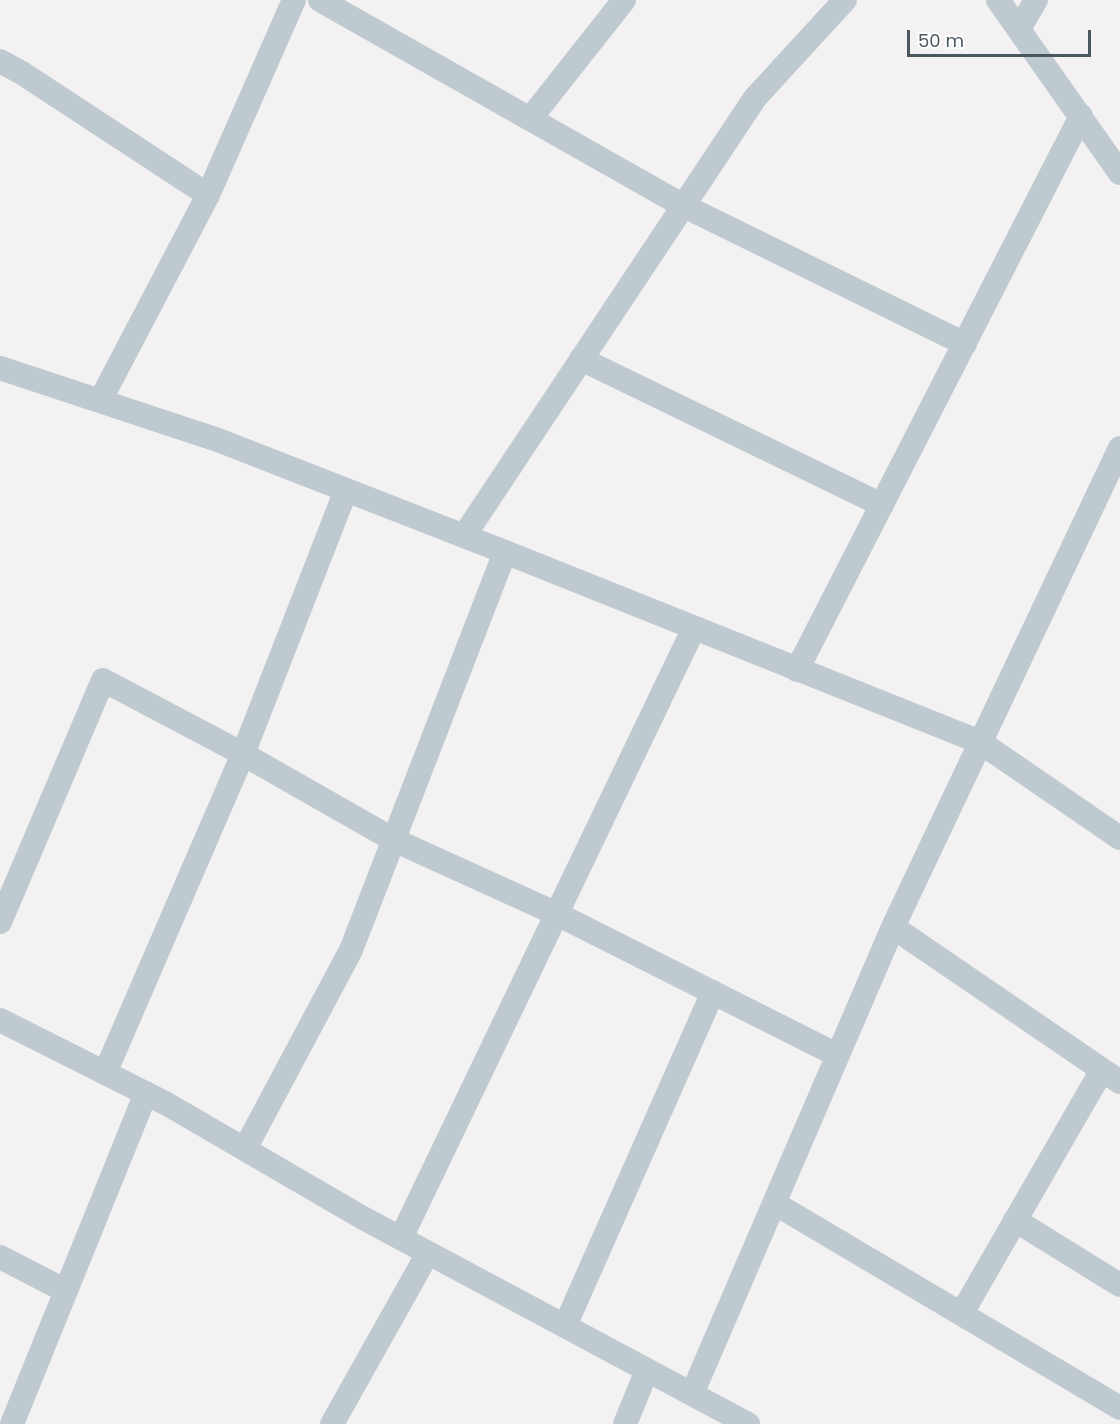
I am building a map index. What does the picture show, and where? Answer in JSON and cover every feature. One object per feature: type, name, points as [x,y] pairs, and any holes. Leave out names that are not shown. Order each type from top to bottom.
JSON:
[{"type":"street","points":[[100,401],[208,195],[294,0]]},
{"type":"street","points":[[320,0],[682,205],[965,344]]},
{"type":"street","points":[[530,119],[624,0]]},
{"type":"street","points":[[464,536],[755,98],[845,0]]},
{"type":"street","points":[[1019,29],[1036,0]]},
{"type":"street","points":[[1003,3],[1120,173]]},
{"type":"street","points":[[0,61],[22,73],[208,195]]},
{"type":"street","points":[[797,670],[1081,116]]},
{"type":"street","points":[[581,359],[882,505]]},
{"type":"street","points":[[0,368],[218,440],[980,742],[1120,838]]},
{"type":"street","points":[[692,1394],[893,927],[1120,448]]},
{"type":"street","points":[[105,1072],[243,754],[346,490]]},
{"type":"street","points":[[245,1149],[351,950],[505,552]]},
{"type":"street","points":[[401,1238],[694,628]]},
{"type":"street","points":[[0,922],[103,680],[243,754],[394,840],[557,914],[837,1055]]},
{"type":"street","points":[[893,927],[1111,1076],[1015,1220],[962,1313]]},
{"type":"street","points":[[566,1326],[713,993]]},
{"type":"street","points":[[0,1020],[146,1093],[428,1253],[748,1424]]},
{"type":"street","points":[[12,1424],[146,1093]]},
{"type":"street","points":[[774,1203],[1120,1408]]},
{"type":"street","points":[[1015,1220],[1120,1285]]},
{"type":"street","points":[[332,1424],[428,1253]]},
{"type":"street","points":[[0,1257],[66,1291]]},
{"type":"street","points":[[625,1424],[647,1370]]}]
